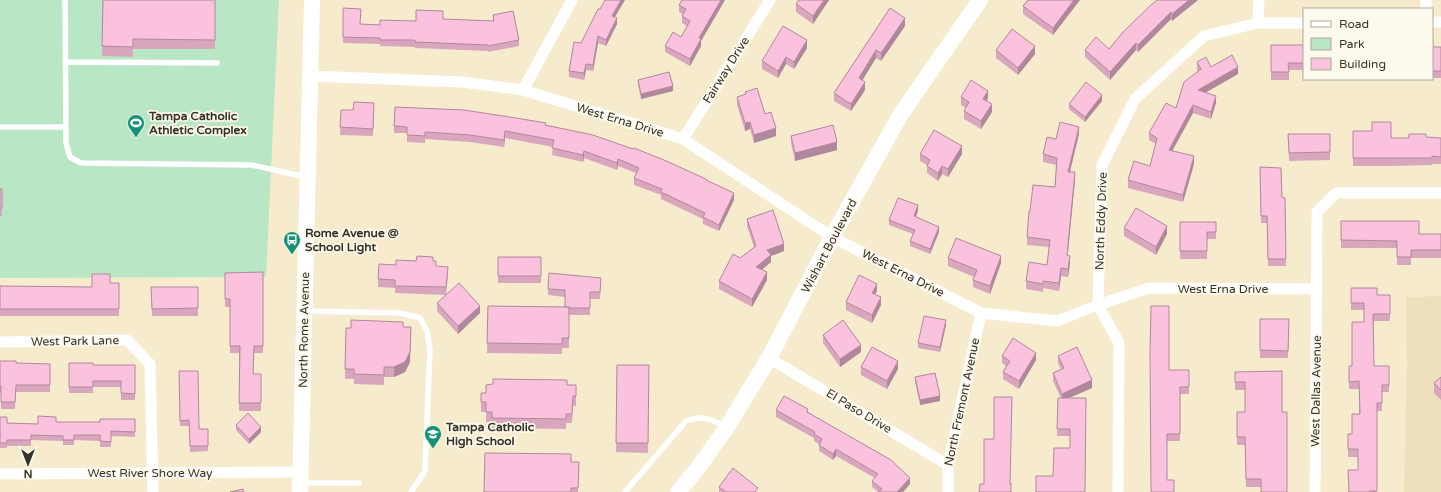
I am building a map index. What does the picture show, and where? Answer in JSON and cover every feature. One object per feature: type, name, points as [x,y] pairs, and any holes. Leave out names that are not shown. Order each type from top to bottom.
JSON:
[{"type":"street","name":"North Rome Avenue","points":[[300,482],[312,0]]},
{"type":"street","points":[[523,90],[572,0]]},
{"type":"street","name":"Fairway Drive","points":[[683,139],[770,0]]},
{"type":"street","name":"Wishart Boulevard","points":[[678,492],[698,468],[727,427],[769,358],[832,237],[901,114],[980,0]]},
{"type":"street","points":[[1258,23],[1259,0]]},
{"type":"street","name":"North Eddy Drive","points":[[1098,305],[1102,165],[1135,99],[1204,36],[1258,23],[1303,23]]},
{"type":"street","name":"West Erna Drive","points":[[310,76],[462,82],[523,90],[683,139],[832,237],[981,313],[1057,321],[1098,305],[1149,288],[1317,289]]},
{"type":"street","points":[[1317,289],[1317,212],[1336,193],[1441,193]]},
{"type":"street","name":"West Dallas Avenue","points":[[1315,492],[1317,289]]},
{"type":"street","points":[[1098,305],[1119,343],[1118,492]]},
{"type":"street","name":"North Fremont Avenue","points":[[948,492],[948,464],[981,313]]},
{"type":"street","name":"West Park Lane","points":[[0,342],[127,340],[150,364],[154,473],[153,492]]},
{"type":"street","name":"El Paso Drive","points":[[769,358],[948,464]]},
{"type":"street","name":"West River Shore Way","points":[[0,474],[154,473],[300,482]]},
{"type":"lane","points":[[65,0],[66,143],[70,157],[81,163],[252,165],[308,177]]},
{"type":"lane","points":[[66,62],[217,63]]},
{"type":"lane","points":[[0,127],[66,127]]},
{"type":"lane","points":[[304,311],[400,313],[420,318],[427,331],[430,350],[425,471],[411,492]]},
{"type":"lane","points":[[625,492],[686,421],[697,417],[706,418],[727,427]]},
{"type":"lane","points":[[300,482],[359,483]]},
{"type":"shaded area","points":[[1441,296],[1441,492],[1404,492],[1407,364],[1406,297]]},
{"type":"green space","name":"Tampa Catholic Athletic Complex","points":[[0,0],[279,0],[266,277],[0,278]]},
{"type":"building","points":[[103,0],[215,0],[215,40],[133,39],[133,47],[102,46]]},
{"type":"building","points":[[605,0],[621,0],[612,16],[617,18],[606,40],[598,36],[593,65],[586,64],[584,73],[569,71],[574,42],[581,43],[598,9],[600,9]]},
{"type":"building","points":[[682,0],[721,0],[699,38],[701,39],[690,59],[665,46],[673,32],[681,37],[690,21],[682,16],[686,9],[679,5]]},
{"type":"building","points":[[799,0],[824,0],[813,16],[796,4]]},
{"type":"building","points":[[1028,0],[1074,0],[1053,28],[1023,6]]},
{"type":"building","points":[[1157,0],[1189,0],[1172,14],[1171,12],[1138,45],[1136,43],[1110,72],[1085,50],[1096,37],[1109,49],[1124,31]]},
{"type":"building","points":[[343,8],[361,9],[360,24],[380,25],[380,20],[416,21],[416,10],[443,11],[443,19],[494,21],[493,15],[513,11],[519,40],[488,46],[415,42],[415,40],[380,40],[380,38],[343,37]]},
{"type":"building","points":[[890,8],[905,18],[881,53],[876,50],[859,78],[865,82],[851,104],[834,93]]},
{"type":"building","points":[[783,26],[807,40],[794,62],[786,57],[778,71],[762,61]]},
{"type":"building","points":[[1012,29],[1035,46],[1018,68],[996,50]]},
{"type":"building","points":[[1271,45],[1303,45],[1303,63],[1288,63],[1289,72],[1271,72]]},
{"type":"building","points":[[1433,47],[1441,47],[1441,71],[1433,71]]},
{"type":"building","points":[[1232,55],[1238,67],[1198,90],[1216,96],[1211,112],[1193,105],[1169,150],[1194,156],[1183,195],[1128,180],[1134,161],[1150,166],[1157,138],[1149,133],[1166,103],[1176,108],[1184,82],[1201,69],[1197,62],[1206,57],[1211,67]]},
{"type":"building","points":[[669,72],[673,86],[641,94],[638,80]]},
{"type":"building","points":[[971,80],[988,91],[983,99],[992,104],[981,121],[964,111],[969,102],[961,97]]},
{"type":"building","points":[[1086,82],[1102,95],[1085,117],[1069,104]]},
{"type":"building","points":[[757,88],[765,114],[771,112],[776,128],[754,135],[750,122],[745,123],[737,97],[746,94],[745,92]]},
{"type":"building","points":[[354,102],[374,103],[373,129],[340,127],[341,110],[353,110]]},
{"type":"building","points":[[395,107],[464,110],[546,123],[545,125],[593,135],[633,149],[634,148],[664,160],[734,193],[719,225],[703,217],[705,213],[661,192],[662,189],[634,178],[639,168],[618,159],[617,163],[584,151],[583,155],[552,148],[554,140],[505,131],[504,140],[470,135],[425,132],[425,136],[407,135],[407,127],[394,126]]},
{"type":"building","points":[[1060,122],[1079,127],[1068,172],[1075,172],[1067,255],[1070,256],[1068,269],[1061,268],[1059,283],[1043,281],[1043,284],[1026,281],[1029,262],[1047,265],[1050,240],[1027,237],[1029,211],[1033,185],[1055,187],[1057,158],[1043,154],[1047,137],[1056,139]]},
{"type":"building","points":[[1372,122],[1391,122],[1391,138],[1409,138],[1409,134],[1426,134],[1426,137],[1441,138],[1441,157],[1353,158],[1353,131],[1372,131]]},
{"type":"building","points":[[833,125],[837,142],[795,153],[791,136]]},
{"type":"building","points":[[934,130],[962,146],[948,169],[942,166],[938,173],[927,166],[930,160],[920,154]]},
{"type":"building","points":[[1288,134],[1330,134],[1330,152],[1289,153]]},
{"type":"building","points":[[1260,167],[1281,168],[1282,197],[1285,198],[1286,259],[1268,259],[1267,216],[1261,216]]},
{"type":"building","points":[[0,189],[2,189],[2,208],[0,208]]},
{"type":"building","points":[[898,198],[918,205],[914,216],[939,227],[930,249],[910,241],[915,230],[889,220]]},
{"type":"building","points":[[1136,208],[1167,226],[1156,247],[1124,228]]},
{"type":"building","points":[[773,210],[784,244],[767,250],[771,255],[756,267],[767,272],[752,299],[719,281],[733,254],[740,258],[756,246],[747,219]]},
{"type":"building","points":[[1341,221],[1419,221],[1419,234],[1441,234],[1441,250],[1411,250],[1411,257],[1397,257],[1397,241],[1341,240]]},
{"type":"building","points":[[1180,222],[1216,222],[1216,232],[1207,232],[1207,251],[1180,251]]},
{"type":"building","points":[[956,238],[1001,256],[990,286],[973,280],[977,270],[948,258]]},
{"type":"building","points":[[417,256],[433,257],[433,261],[436,261],[436,266],[448,267],[446,287],[395,286],[395,280],[378,279],[379,264],[396,265],[396,260],[416,261]]},
{"type":"building","points":[[498,257],[541,257],[541,276],[498,276]]},
{"type":"building","points":[[263,272],[263,346],[254,346],[253,374],[261,374],[261,403],[239,403],[240,346],[230,346],[230,299],[225,299],[225,273]]},
{"type":"building","points":[[549,273],[601,278],[600,292],[590,292],[590,308],[565,307],[565,290],[548,289]]},
{"type":"building","points":[[92,274],[110,274],[110,283],[119,283],[119,309],[0,309],[0,286],[92,287]]},
{"type":"building","points":[[859,275],[877,284],[872,293],[881,297],[872,315],[846,302]]},
{"type":"building","points":[[459,283],[480,306],[458,326],[437,303]]},
{"type":"building","points":[[151,287],[198,287],[198,308],[152,309]]},
{"type":"building","points":[[1351,288],[1377,288],[1377,295],[1390,295],[1390,314],[1373,314],[1374,366],[1389,366],[1389,385],[1382,385],[1382,403],[1377,403],[1377,491],[1370,492],[1349,492],[1348,470],[1358,470],[1358,449],[1348,449],[1348,434],[1352,434],[1352,414],[1360,414],[1359,381],[1349,382],[1349,366],[1352,366],[1352,322],[1364,322],[1364,303],[1351,303]]},
{"type":"building","points":[[488,306],[569,307],[569,338],[562,338],[562,344],[487,343]]},
{"type":"building","points":[[1151,306],[1169,306],[1169,370],[1189,370],[1189,387],[1180,387],[1180,434],[1167,434],[1167,480],[1174,480],[1174,492],[1151,492]]},
{"type":"building","points":[[924,316],[946,320],[940,347],[918,343]]},
{"type":"building","points":[[1260,319],[1289,319],[1288,351],[1260,350]]},
{"type":"building","points":[[351,320],[403,322],[403,327],[411,327],[410,352],[405,362],[394,367],[384,367],[384,375],[354,374],[354,369],[345,369],[346,328],[351,328]]},
{"type":"building","points":[[843,320],[861,345],[840,359],[823,335]]},
{"type":"building","points":[[1013,338],[1036,353],[1019,381],[1003,372],[1010,361],[1002,356]]},
{"type":"building","points":[[872,347],[898,361],[887,381],[861,367]]},
{"type":"building","points":[[1077,347],[1092,380],[1062,394],[1053,373],[1064,368],[1058,356]]},
{"type":"building","points":[[0,361],[50,364],[50,385],[16,385],[15,402],[1,402]]},
{"type":"building","points":[[69,363],[93,363],[93,365],[135,365],[135,394],[121,393],[121,381],[93,381],[93,387],[69,387]]},
{"type":"building","points":[[617,365],[649,365],[648,443],[616,443]]},
{"type":"building","points":[[179,371],[198,371],[199,429],[208,429],[208,446],[190,446],[189,420],[180,421]]},
{"type":"building","points":[[1282,371],[1282,412],[1287,412],[1287,492],[1261,492],[1261,479],[1246,479],[1245,437],[1237,437],[1237,412],[1245,412],[1245,382],[1235,382],[1235,372]]},
{"type":"building","points":[[935,373],[940,396],[920,400],[915,377]]},
{"type":"building","points":[[1441,377],[1441,390],[1434,383]]},
{"type":"building","points":[[493,379],[567,380],[567,385],[576,385],[576,396],[573,396],[572,414],[566,414],[566,419],[492,418],[492,412],[486,412],[486,402],[481,402],[481,393],[486,393],[486,385],[493,384]]},
{"type":"building","points":[[784,396],[808,409],[807,412],[891,460],[910,478],[897,492],[878,492],[882,489],[872,481],[878,474],[836,449],[833,454],[819,445],[822,439],[814,434],[815,432],[776,410]]},
{"type":"building","points":[[994,397],[1012,397],[1011,492],[979,492],[980,484],[984,484],[984,439],[994,439]]},
{"type":"building","points":[[1058,398],[1086,398],[1085,492],[1036,492],[1036,476],[1053,476],[1054,448],[1070,448],[1070,429],[1057,429]]},
{"type":"building","points":[[248,413],[261,427],[249,439],[236,425]]},
{"type":"building","points":[[38,416],[56,417],[56,422],[100,422],[100,419],[135,419],[135,432],[111,431],[111,442],[100,441],[100,435],[74,435],[74,440],[63,440],[63,436],[31,435],[31,440],[7,440],[7,443],[0,443],[0,417],[7,417],[7,423],[38,424]]},
{"type":"building","points":[[485,453],[571,454],[571,462],[579,462],[578,488],[571,488],[571,492],[484,492]]},
{"type":"building","points":[[733,468],[758,488],[755,492],[726,492],[719,487]]},
{"type":"building","points":[[243,489],[244,492],[230,492]]},
{"type":"place","name":"Tampa Catholic Athletic Complex","points":[[136,138]]},
{"type":"place","name":"Rome Avenue @ School Light","points":[[292,255]]},
{"type":"place","name":"Tampa Catholic High School","points":[[433,449]]}]
